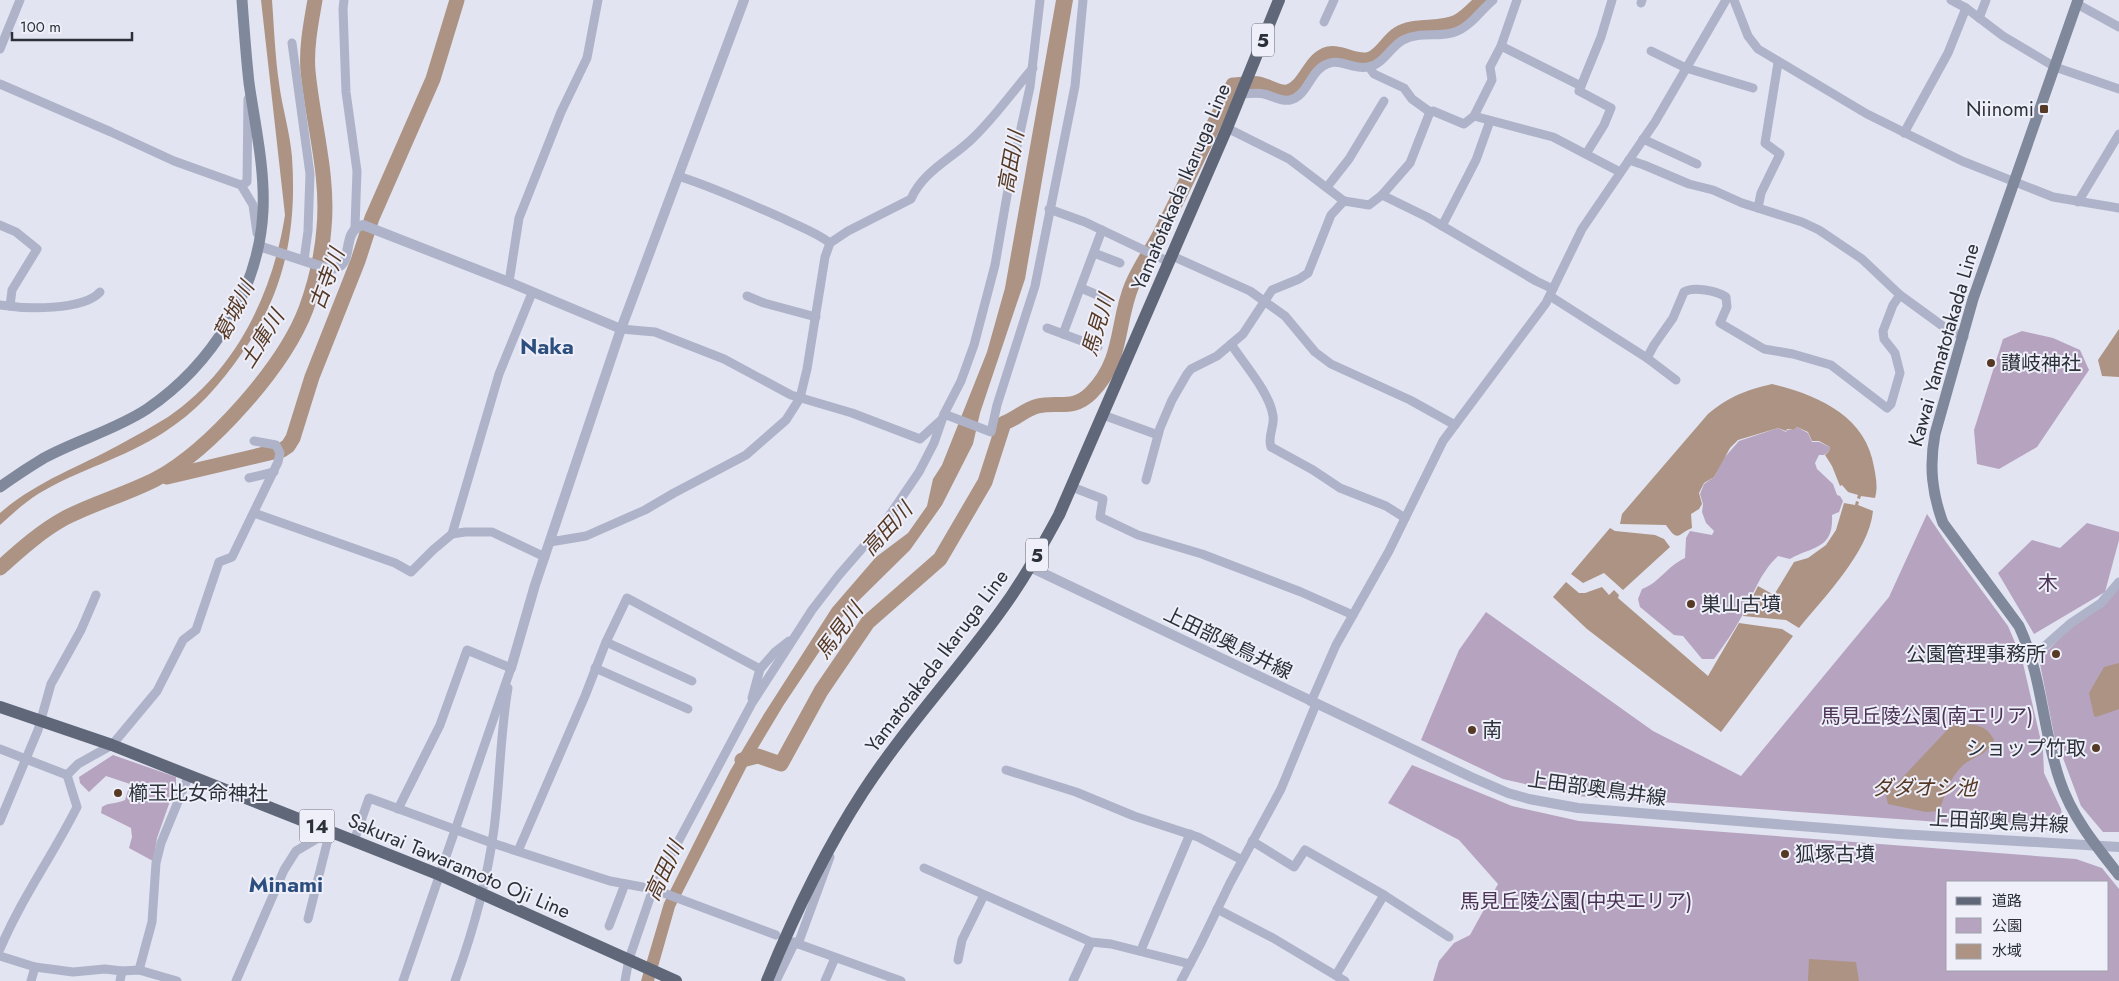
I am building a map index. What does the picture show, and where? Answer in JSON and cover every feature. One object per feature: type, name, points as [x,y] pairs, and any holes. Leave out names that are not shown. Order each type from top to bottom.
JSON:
[{"type":"main road","points":[[0,487],[45,458],[120,424],[145,410],[170,392],[193,370],[212,347],[228,323],[249,278],[259,246],[263,209],[263,187],[249,83],[242,0]]},
{"type":"main road","name":"Yamatotakada Ikaruga Line","points":[[767,981],[801,902],[839,831],[877,771],[999,613],[1030,567],[1055,523],[1244,89],[1279,0]]},
{"type":"main road","name":"Kawai Yamatotakada Line","points":[[2078,2],[2013,180],[1973,299],[1964,337],[1935,434],[1931,463],[1934,491],[1943,523],[2009,611],[2023,635],[2041,692],[2060,782],[2077,818],[2095,845],[2119,874]]},
{"type":"main road","name":"Sakurai Tawaramoto Oji Line","points":[[0,707],[112,745],[189,774],[440,875],[676,981]]},
{"type":"street","points":[[0,50],[20,0]]},
{"type":"street","points":[[344,0],[346,92],[357,171],[356,227]]},
{"type":"street","points":[[509,282],[518,218],[561,112],[587,58],[598,0]]},
{"type":"street","points":[[403,981],[511,668],[535,585],[621,329],[744,0]]},
{"type":"street","points":[[625,981],[629,959],[653,889],[752,703],[793,638],[830,586],[898,504],[924,463],[968,364],[989,292],[1033,68],[1040,0]]},
{"type":"street","points":[[946,416],[991,432],[997,405],[1033,293],[1075,86],[1083,0]]},
{"type":"street","points":[[1324,22],[1334,0]]},
{"type":"street","points":[[1244,89],[1283,100],[1290,100],[1301,93],[1319,68],[1324,65],[1336,62],[1358,68],[1376,65],[1396,45],[1410,37],[1449,34],[1460,30],[1493,0]]},
{"type":"street","points":[[1369,67],[1374,74],[1404,88],[1412,99],[1430,112],[1437,112],[1464,124],[1468,123],[1474,116],[1492,80],[1490,67],[1501,46],[1517,0]]},
{"type":"street","points":[[1586,154],[1611,108],[1579,92],[1601,37],[1612,0]]},
{"type":"street","points":[[1181,981],[1242,860],[1281,789],[1336,645],[1385,559],[1438,450],[1551,292],[1582,229],[1643,140],[1726,0]]},
{"type":"street","points":[[1734,0],[1753,44],[1778,62],[1904,133],[1962,161],[2053,197],[2119,208]]},
{"type":"street","points":[[1951,0],[1966,8],[2003,36],[2054,67],[2119,89]]},
{"type":"street","points":[[1978,18],[1986,0]]},
{"type":"street","points":[[2078,2],[2119,26]]},
{"type":"street","points":[[1904,133],[1948,53],[1966,8]]},
{"type":"street","points":[[292,43],[310,174],[308,231],[304,260]]},
{"type":"street","points":[[1501,46],[1581,86]]},
{"type":"street","points":[[1651,51],[1686,68],[1753,88]]},
{"type":"street","points":[[1758,208],[1764,188],[1780,154],[1765,143],[1778,62]]},
{"type":"street","points":[[550,542],[586,536],[645,510],[746,455],[769,437],[786,420],[800,398],[816,317],[825,257],[830,243],[848,231],[911,199],[915,189],[939,165],[964,148],[1033,68]]},
{"type":"street","points":[[241,186],[247,182],[249,83]]},
{"type":"street","points":[[0,84],[174,161],[241,186],[253,205],[259,246],[329,269],[335,269],[342,264],[348,253],[349,236],[356,227],[363,225],[509,282],[621,329],[655,332],[724,359],[791,396],[852,413],[920,439],[946,416]]},
{"type":"street","points":[[1327,188],[1349,159],[1384,101]]},
{"type":"street","points":[[1227,128],[1289,160],[1344,201],[1369,206],[1382,195],[1410,163],[1430,112]]},
{"type":"street","points":[[1474,116],[1552,137],[1620,172]]},
{"type":"street","points":[[1442,226],[1476,160],[1490,121]]},
{"type":"street","points":[[2078,202],[2119,134]]},
{"type":"street","points":[[1643,140],[1697,164]]},
{"type":"street","points":[[2106,156],[2119,151]]},
{"type":"street","points":[[1628,160],[1689,184],[1713,190],[1758,208],[1802,222],[1827,234],[1862,259],[1900,295],[1944,327],[1964,337]]},
{"type":"street","points":[[678,176],[698,182],[768,212],[820,235],[830,243]]},
{"type":"street","points":[[1382,195],[1442,226],[1536,281],[1676,380]]},
{"type":"street","points":[[1146,480],[1158,435],[1172,400],[1187,374],[1217,356],[1243,334],[1272,290],[1299,279],[1308,273],[1331,215],[1344,201]]},
{"type":"street","points":[[1049,209],[1076,218],[1155,256],[1171,259],[1242,286],[1285,316],[1315,352],[1325,360],[1410,400],[1455,425]]},
{"type":"street","points":[[0,225],[16,232],[37,249],[12,290],[10,306]]},
{"type":"street","points":[[1063,334],[1102,230]]},
{"type":"street","points":[[1094,253],[1120,263]]},
{"type":"street","points":[[1080,288],[1107,298]]},
{"type":"street","points":[[1647,358],[1674,318],[1684,292],[1690,289],[1718,293],[1726,297],[1727,302],[1720,324],[1764,349],[1793,354],[1831,365],[1887,408],[1891,404],[1900,373],[1895,354],[1884,339],[1883,331],[1893,305],[1900,295]]},
{"type":"street","points":[[0,305],[58,308],[95,297],[100,292]]},
{"type":"street","points":[[452,534],[499,374],[532,293]]},
{"type":"street","points":[[747,296],[764,303],[816,317]]},
{"type":"street","points":[[1047,328],[1098,347]]},
{"type":"street","points":[[1231,344],[1265,394],[1272,409],[1271,447],[1313,470],[1340,488],[1386,506],[1405,518]]},
{"type":"street","points":[[1103,415],[1158,435]]},
{"type":"street","points":[[67,775],[78,764],[112,745],[158,691],[183,640],[196,630],[220,562],[232,557],[280,457],[276,445],[254,441]]},
{"type":"street","points":[[249,478],[274,472]]},
{"type":"street","points":[[1072,487],[1103,499],[1100,517],[1128,531],[1202,554],[1301,592],[1353,615]]},
{"type":"street","points":[[254,513],[395,563],[411,572],[452,534],[465,532],[492,532],[545,557]]},
{"type":"street","name":"上田部奥鳥井線","points":[[1030,567],[1314,703],[1508,793],[1578,808],[1744,823],[2119,848]]},
{"type":"street","points":[[2031,658],[2071,622],[2102,603],[2119,582]]},
{"type":"street","points":[[0,821],[27,758],[41,720],[51,684],[81,630],[96,595]]},
{"type":"street","points":[[518,851],[585,696],[606,642],[627,598],[760,669]]},
{"type":"street","points":[[752,703],[753,692],[760,669],[775,652],[793,638]]},
{"type":"street","points":[[606,642],[692,681]]},
{"type":"street","points":[[398,808],[440,725],[467,650],[511,668]]},
{"type":"street","points":[[455,981],[469,941],[482,893],[492,844],[504,715],[511,668]]},
{"type":"street","points":[[595,668],[688,709]]},
{"type":"street","points":[[0,749],[67,775]]},
{"type":"street","points":[[1006,770],[1076,792],[1134,816],[1190,834],[1242,860]]},
{"type":"street","points":[[139,970],[152,922],[156,863],[161,843],[189,774]]},
{"type":"street","points":[[0,949],[16,914],[77,808],[67,775]]},
{"type":"street","points":[[354,841],[369,798],[492,844],[625,884],[653,889],[776,935]]},
{"type":"street","points":[[308,919],[330,831]]},
{"type":"street","points":[[236,981],[284,870],[296,851],[330,831]]},
{"type":"street","points":[[776,981],[795,942],[839,831]]},
{"type":"street","points":[[1141,950],[1190,834]]},
{"type":"street","points":[[1252,841],[1294,866],[1305,850],[1384,895],[1449,937]]},
{"type":"street","points":[[924,868],[964,884],[984,895],[1091,942],[1141,950],[1190,964]]},
{"type":"street","points":[[609,926],[625,884]]},
{"type":"street","points":[[958,960],[962,940],[984,895]]},
{"type":"street","points":[[1336,974],[1384,895]]},
{"type":"street","points":[[1217,909],[1273,938],[1345,981]]},
{"type":"street","points":[[795,942],[901,981]]},
{"type":"street","points":[[1073,981],[1091,942]]},
{"type":"street","points":[[0,956],[35,967],[74,972],[105,968],[122,971],[139,970],[177,981]]},
{"type":"street","points":[[825,981],[835,958]]},
{"type":"street","points":[[31,981],[35,967]]},
{"type":"street","points":[[120,981],[122,971]]},
{"type":"green space","points":[[2022,331],[2053,338],[2080,350],[2089,370],[2037,447],[1999,469],[1977,464],[1974,430],[2003,339]]},
{"type":"green space","points":[[1797,427],[1808,433],[1812,442],[1819,442],[1830,447],[1829,451],[1824,455],[1819,455],[1815,463],[1817,469],[1833,484],[1837,495],[1843,501],[1839,512],[1832,515],[1832,526],[1829,535],[1820,545],[1790,559],[1778,556],[1771,563],[1761,577],[1736,627],[1714,659],[1702,659],[1683,636],[1674,635],[1640,607],[1638,599],[1642,589],[1653,583],[1685,558],[1686,538],[1690,531],[1712,535],[1714,531],[1706,523],[1702,512],[1703,504],[1700,494],[1704,484],[1714,477],[1724,458],[1739,441],[1778,428],[1786,432]]},
{"type":"green space","name":"馬見丘陵公園(南エリア)","points":[[1927,514],[2008,626],[2022,659],[2043,750],[2044,773],[2061,809],[2064,827],[2052,830],[1576,796],[1503,779],[1421,740],[1459,650],[1486,612],[1653,731],[1741,776],[1889,597]]},
{"type":"green space","name":"木","points":[[2087,523],[2119,532],[2119,540],[2105,592],[2034,634],[1998,573],[2032,540],[2060,548]]},
{"type":"green space","points":[[2119,588],[2119,832],[2103,832],[2081,806],[2060,750],[2057,750],[2039,659],[2066,632]]},
{"type":"green space","points":[[113,755],[176,777],[176,784],[157,838],[153,861],[129,848],[132,837],[131,828],[101,813],[102,807],[105,805],[125,800],[130,784],[106,776],[89,792],[80,783],[79,777]]},
{"type":"green space","name":"馬見丘陵公園(中央エリア)","points":[[1412,765],[1512,806],[1579,821],[2076,859],[2102,868],[2119,889],[2119,981],[1433,981],[1439,961],[1454,943],[1470,935],[1498,884],[1459,840],[1388,803]]},
{"type":"water","points":[[261,0],[272,0],[280,92],[291,148],[293,184],[290,235],[285,260],[269,307],[257,330],[234,365],[207,397],[175,425],[148,442],[38,494],[0,525],[0,513],[28,492],[150,428],[168,417],[192,398],[213,377],[232,353],[248,328],[261,301],[271,273],[285,215]]},
{"type":"water","points":[[1056,0],[1073,0],[1025,279],[980,413],[973,444],[942,505],[910,550],[843,616],[783,706],[747,766],[675,907],[654,981],[641,981],[664,903],[730,771],[764,714],[832,608],[876,557],[908,533],[927,506],[933,479],[942,465],[987,352],[1005,288]]},
{"type":"water","points":[[2119,329],[2119,377],[2102,376],[2098,360]]},
{"type":"water","points":[[1772,384],[1806,394],[1837,411],[1850,421],[1861,434],[1869,449],[1876,479],[1875,498],[1861,496],[1860,499],[1857,498],[1858,495],[1848,492],[1842,485],[1840,486],[1832,466],[1825,455],[1830,447],[1819,441],[1812,441],[1808,432],[1797,427],[1794,430],[1787,429],[1786,431],[1778,428],[1738,440],[1730,448],[1714,477],[1704,483],[1699,493],[1702,504],[1699,509],[1691,514],[1692,528],[1679,536],[1670,531],[1666,525],[1620,524],[1622,514],[1708,414],[1738,394]]},
{"type":"water","points":[[1856,501],[1859,502],[1858,505],[1873,511],[1870,527],[1844,573],[1799,628],[1786,620],[1743,616],[1758,586],[1774,595],[1794,562],[1808,558],[1826,545],[1836,530],[1844,503],[1855,505]]},
{"type":"water","points":[[1610,528],[1615,531],[1655,535],[1664,539],[1670,547],[1623,590],[1604,573],[1583,583],[1571,574]]},
{"type":"water","points":[[1566,582],[1579,593],[1585,593],[1602,587],[1609,595],[1614,590],[1619,595],[1618,598],[1708,676],[1739,623],[1782,629],[1793,636],[1721,732],[1587,629],[1553,597]]},
{"type":"water","points":[[2119,663],[2119,709],[2096,717],[2094,716],[2089,693],[2104,667]]},
{"type":"water","name":"ダダオシ池","points":[[1960,724],[1980,726],[1988,731],[1994,740],[1988,749],[1962,766],[1954,776],[1939,811],[1926,812],[1888,804],[1886,795],[1951,726]]},
{"type":"water","points":[[1809,959],[1856,962],[1859,981],[1808,981]]},
{"type":"waterway","name":"土庫川","points":[[0,568],[31,541],[56,523],[156,479],[177,466],[221,428],[243,405],[281,356],[295,332],[306,309],[315,280],[322,249],[324,228],[325,208],[322,169],[308,71],[309,36],[315,0]]},
{"type":"waterway","name":"古寺川","points":[[167,477],[282,450],[288,446],[293,438],[312,377],[358,261],[372,218],[433,79],[457,0]]},
{"type":"waterway","name":"馬見川","points":[[742,760],[758,756],[781,764],[821,691],[868,622],[940,559],[985,482],[1004,423],[1038,406],[1078,402],[1091,393],[1102,380],[1114,354],[1123,313],[1132,285],[1170,214],[1233,85],[1256,83],[1281,92],[1288,92],[1299,85],[1315,63],[1325,55],[1336,54],[1359,60],[1370,59],[1378,54],[1398,34],[1412,29],[1450,25],[1468,15],[1483,0]]},
{"type":"place","name":"Niinomi","points":[[2044,109]]},
{"type":"place","name":"讃岐神社","points":[[1991,363]]},
{"type":"place","name":"巣山古墳","points":[[1691,604]]},
{"type":"place","name":"公園管理事務所","points":[[2056,654]]},
{"type":"place","name":"南","points":[[1472,730]]},
{"type":"place","name":"ショップ竹取","points":[[2096,748]]},
{"type":"place","name":"櫛玉比女命神社","points":[[118,793]]},
{"type":"place","name":"狐塚古墳","points":[[1785,854]]},
{"type":"district","name":"Naka","points":[[547,346]]},
{"type":"district","name":"Minami","points":[[286,884]]},
{"type":"water label","name":"高田川","points":[[1011,162]]},
{"type":"water label","name":"葛城川","points":[[234,311]]},
{"type":"water label","name":"高田川","points":[[887,529]]},
{"type":"water label","name":"高田川","points":[[664,871]]}]
